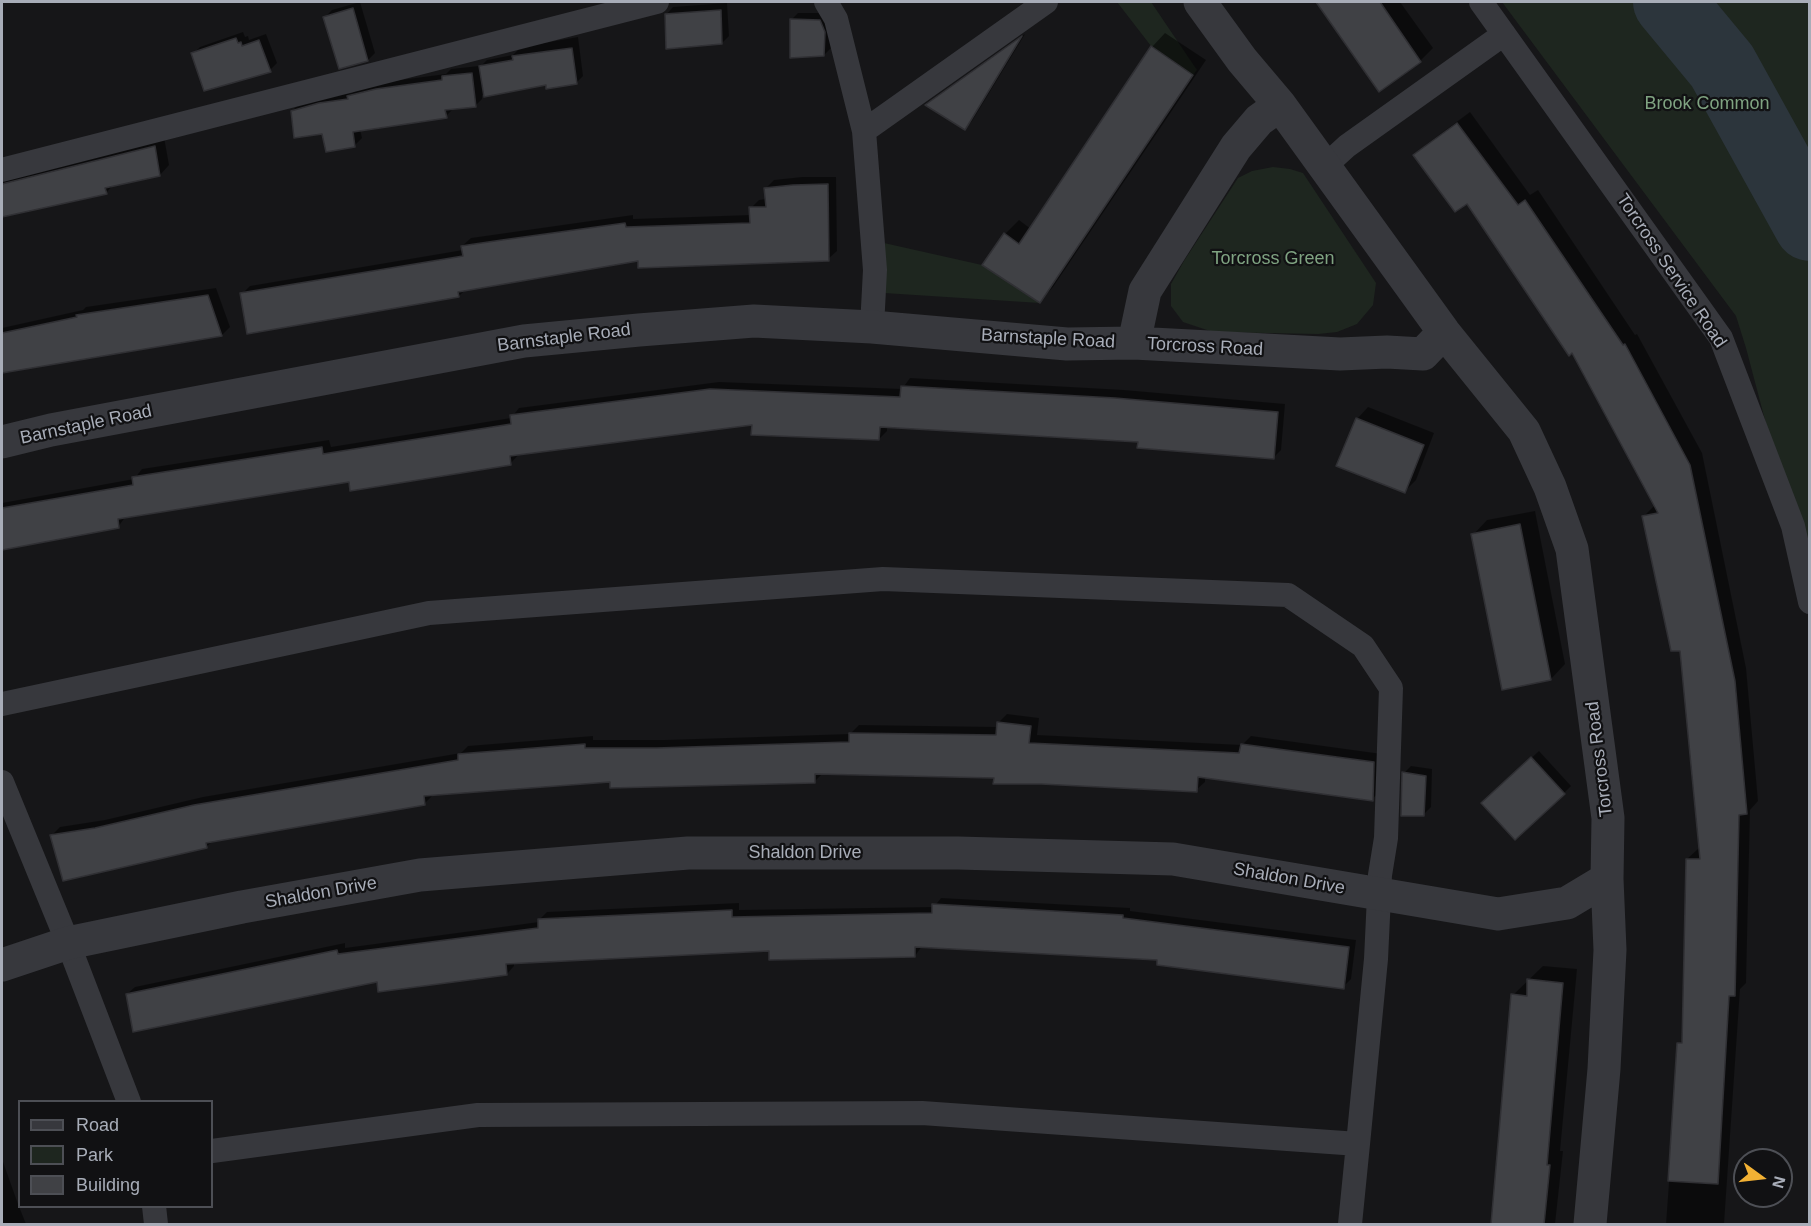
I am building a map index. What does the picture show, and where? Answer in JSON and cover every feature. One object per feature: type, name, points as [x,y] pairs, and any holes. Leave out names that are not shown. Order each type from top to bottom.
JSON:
[{"type":"street","name":"Torcross Road","points":[[1200,2],[1242,60],[1280,105],[1444,332],[1524,431],[1550,487],[1572,549],[1608,818],[1607,879],[1610,950],[1604,1069],[1590,1224]]},
{"type":"street","name":"Torcross Road","points":[[1280,105],[1259,120],[1236,147],[1146,291],[1134,343],[1340,354],[1387,352],[1423,354],[1444,332]]},
{"type":"street","name":"Barnstaple Road","points":[[2,442],[51,430],[524,341],[754,321],[872,327],[1067,344],[1134,343]]},
{"type":"street","name":"Shaldon Drive","points":[[2,965],[68,943],[242,907],[420,875],[688,853],[958,853],[1173,859],[1498,914],[1567,903],[1607,879]]},
{"type":"lane","points":[[2,170],[657,2]]},
{"type":"lane","points":[[826,2],[836,19],[864,131],[875,270],[872,327]]},
{"type":"lane","points":[[864,131],[1046,2]]},
{"type":"lane","name":"Torcross Service Road","points":[[1481,2],[1721,338],[1793,526],[1809,602]]},
{"type":"lane","points":[[1324,167],[1347,146],[1504,34]]},
{"type":"lane","points":[[2,704],[429,613],[883,579],[1287,595],[1363,646],[1391,688],[1386,838],[1380,874],[1376,959],[1350,1224]]},
{"type":"lane","points":[[2,782],[129,1100]]},
{"type":"lane","points":[[213,1151],[478,1115],[922,1113],[1358,1144]]},
{"type":"lane","points":[[154,1208],[156,1224]]},
{"type":"green space","points":[[1117,2],[1151,2],[1197,70],[1193,75],[1151,46]]},
{"type":"green space","name":"Brook Common","points":[[1502,2],[1809,2],[1809,602],[1793,526],[1736,316]]},
{"type":"green space","name":"Torcross Green","points":[[1273,167],[1303,173],[1376,283],[1373,305],[1357,324],[1337,332],[1318,334],[1213,332],[1183,322],[1171,306],[1171,284],[1184,261],[1238,178],[1252,171]]},
{"type":"green space","points":[[884,243],[982,265],[1040,303],[884,293]]},
{"type":"building","points":[[1316,2],[1380,2],[1421,62],[1379,92]]},
{"type":"building","points":[[353,8],[368,61],[339,69],[323,17]]},
{"type":"building","points":[[721,10],[722,44],[666,49],[665,14]]},
{"type":"building","points":[[790,19],[820,20],[825,32],[824,56],[790,58]]},
{"type":"building","points":[[1022,36],[965,130],[925,105]]},
{"type":"building","points":[[236,38],[242,46],[259,40],[271,72],[204,91],[191,53]]},
{"type":"building","points":[[1151,46],[1193,75],[1040,303],[982,265],[1004,233],[1019,244]]},
{"type":"building","points":[[572,48],[577,84],[546,89],[546,85],[484,97],[479,66],[513,60],[512,56]]},
{"type":"building","points":[[472,73],[476,107],[445,110],[447,118],[353,132],[355,147],[326,152],[322,134],[294,138],[291,111],[319,103],[348,99],[347,96],[376,89],[442,80],[442,76]]},
{"type":"building","points":[[1457,123],[1518,205],[1525,200],[1623,345],[1625,344],[1690,465],[1735,681],[1747,814],[1739,815],[1735,996],[1729,996],[1718,1184],[1668,1181],[1677,1043],[1682,1043],[1686,859],[1700,859],[1680,651],[1671,651],[1642,516],[1658,513],[1572,353],[1569,356],[1467,204],[1455,212],[1413,155]]},
{"type":"building","points":[[155,146],[160,176],[105,188],[107,194],[2,217],[2,184]]},
{"type":"building","points":[[828,184],[829,261],[638,268],[638,261],[458,292],[459,297],[247,334],[240,293],[463,256],[461,246],[625,223],[626,227],[750,223],[749,207],[766,207],[764,188]]},
{"type":"building","points":[[208,295],[222,336],[2,373],[2,333],[77,317],[76,315]]},
{"type":"building","points":[[901,386],[1115,398],[1278,412],[1274,459],[1137,448],[1138,442],[880,427],[879,440],[751,435],[752,425],[510,456],[511,465],[350,491],[349,482],[118,519],[119,528],[2,550],[2,508],[133,485],[132,477],[322,447],[323,454],[511,424],[510,415],[710,389],[900,397]]},
{"type":"building","points":[[1356,418],[1424,445],[1405,493],[1336,466]]},
{"type":"building","points":[[1520,524],[1551,680],[1502,690],[1471,534]]},
{"type":"building","points":[[997,722],[1031,726],[1029,743],[1239,753],[1241,744],[1374,762],[1373,801],[1198,777],[1197,792],[1041,784],[993,784],[994,778],[815,774],[815,783],[610,788],[610,782],[424,796],[425,805],[206,843],[207,848],[63,881],[50,835],[95,828],[194,805],[458,760],[458,754],[585,744],[585,748],[656,748],[849,742],[849,733],[996,735]]},
{"type":"building","points":[[1531,757],[1565,794],[1515,840],[1481,803]]},
{"type":"building","points":[[1402,772],[1426,776],[1424,816],[1401,816]]},
{"type":"building","points":[[932,904],[1123,915],[1123,918],[1349,947],[1344,989],[1157,965],[1157,960],[915,947],[915,957],[769,960],[769,951],[506,964],[507,975],[378,992],[377,982],[133,1032],[126,994],[337,950],[338,954],[538,928],[538,919],[732,910],[732,917],[932,913]]},
{"type":"building","points":[[1527,979],[1563,983],[1544,1224],[1491,1224],[1511,994],[1527,996]]},
{"type":"waterway","points":[[1669,2],[1722,66],[1810,225]]}]
